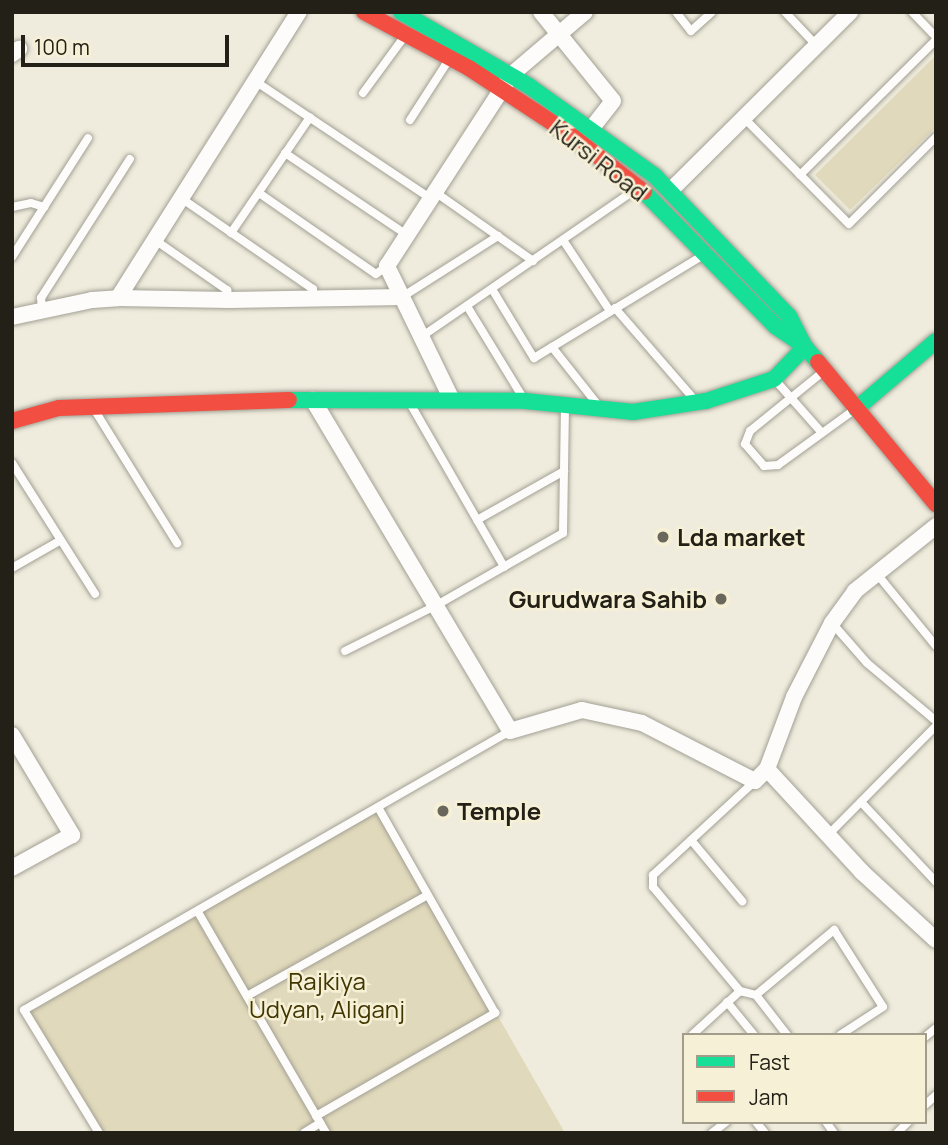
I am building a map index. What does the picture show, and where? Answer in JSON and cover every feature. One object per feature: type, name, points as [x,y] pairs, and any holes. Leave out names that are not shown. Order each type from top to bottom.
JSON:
[{"type":"main road","name":"Kursi Road","points":[[364,12],[450,58],[568,133],[639,188],[707,254],[775,326],[805,347]]},
{"type":"main road","name":"Kursi Road","points":[[401,12],[511,75],[591,129],[670,191],[789,316],[805,347],[936,504]]},
{"type":"main road","points":[[856,409],[936,341]]},
{"type":"main road","points":[[12,421],[59,408],[313,400],[525,401],[633,412],[697,402],[774,379],[805,347]]},
{"type":"street","points":[[118,298],[299,12]]},
{"type":"street","points":[[541,12],[613,101],[591,129]]},
{"type":"street","points":[[452,400],[387,266],[511,75],[584,12]]},
{"type":"street","points":[[670,191],[850,12]]},
{"type":"street","points":[[12,317],[92,300],[118,298],[229,300],[401,297]]},
{"type":"street","points":[[313,400],[510,732],[582,710],[642,723],[761,775],[828,835],[936,940]]},
{"type":"street","points":[[761,775],[794,697],[832,623],[855,591],[936,526]]},
{"type":"street","points":[[12,735],[72,835],[12,868]]},
{"type":"lane","points":[[676,12],[691,31],[712,12]]},
{"type":"lane","points":[[786,12],[817,46]]},
{"type":"lane","points":[[800,175],[936,39],[912,12]]},
{"type":"lane","points":[[363,93],[406,34]]},
{"type":"lane","points":[[410,120],[450,58]]},
{"type":"lane","points":[[255,80],[533,261]]},
{"type":"lane","points":[[231,233],[310,117]]},
{"type":"lane","points":[[744,118],[849,224],[936,137]]},
{"type":"lane","points":[[12,257],[88,138]]},
{"type":"lane","points":[[285,153],[407,235]]},
{"type":"lane","points":[[42,311],[41,298],[130,159]]},
{"type":"lane","points":[[421,337],[639,188]]},
{"type":"lane","points":[[259,193],[376,274],[387,266]]},
{"type":"lane","points":[[181,198],[313,289],[313,299]]},
{"type":"lane","points":[[12,207],[31,202],[44,207]]},
{"type":"lane","points":[[401,297],[498,236]]},
{"type":"lane","points":[[155,240],[227,290],[229,300]]},
{"type":"lane","points":[[562,240],[613,309],[697,402]]},
{"type":"lane","points":[[492,289],[534,358],[707,254]]},
{"type":"lane","points":[[467,306],[525,401]]},
{"type":"lane","points":[[552,347],[601,409]]},
{"type":"lane","points":[[824,370],[746,437],[746,444],[764,466],[778,466],[856,409]]},
{"type":"lane","points":[[774,379],[822,433]]},
{"type":"lane","points":[[408,399],[504,566]]},
{"type":"lane","points":[[345,651],[435,606],[563,533],[565,405]]},
{"type":"lane","points":[[92,407],[177,543]]},
{"type":"lane","points":[[12,463],[95,594]]},
{"type":"lane","points":[[477,520],[564,471]]},
{"type":"lane","points":[[12,568],[61,540]]},
{"type":"lane","points":[[877,574],[936,646]]},
{"type":"lane","points":[[828,835],[936,723],[867,663],[832,623]]},
{"type":"lane","points":[[99,1133],[24,1010],[510,732]]},
{"type":"lane","points":[[761,775],[653,875],[653,887],[740,990],[756,995],[785,1033]]},
{"type":"lane","points":[[861,802],[936,882]]},
{"type":"lane","points":[[304,1133],[318,1120],[495,1013],[377,807]]},
{"type":"lane","points":[[691,840],[742,901]]},
{"type":"lane","points":[[247,996],[428,895]]},
{"type":"lane","points":[[198,912],[326,1133]]},
{"type":"lane","points":[[756,995],[834,930],[883,1007],[843,1033]]},
{"type":"lane","points":[[694,1033],[740,990]]},
{"type":"lane","points":[[727,1002],[752,1033]]},
{"type":"green space","points":[[936,55],[936,127],[850,210],[815,175]]},
{"type":"green space","name":"Rajkiya Udyan, Aliganj","points":[[378,807],[565,1133],[98,1133],[24,1010]]},
{"type":"traffic: fast","points":[[401,12],[529,86],[655,176],[789,316],[805,347],[818,362]]},
{"type":"traffic: fast","points":[[644,192],[775,326],[803,345]]},
{"type":"traffic: fast","points":[[856,409],[936,341]]},
{"type":"traffic: fast","points":[[289,400],[525,401],[633,412],[706,401],[774,379],[805,347]]},
{"type":"traffic: jam","points":[[364,12],[469,68],[568,133],[644,192]]},
{"type":"traffic: jam","points":[[818,362],[936,504]]},
{"type":"traffic: jam","points":[[12,421],[59,408],[289,400]]},
{"type":"place","name":"Lda market","points":[[663,537]]},
{"type":"place","name":"Gurudwara Sahib","points":[[721,599]]},
{"type":"place","name":"Temple","points":[[443,811]]}]
